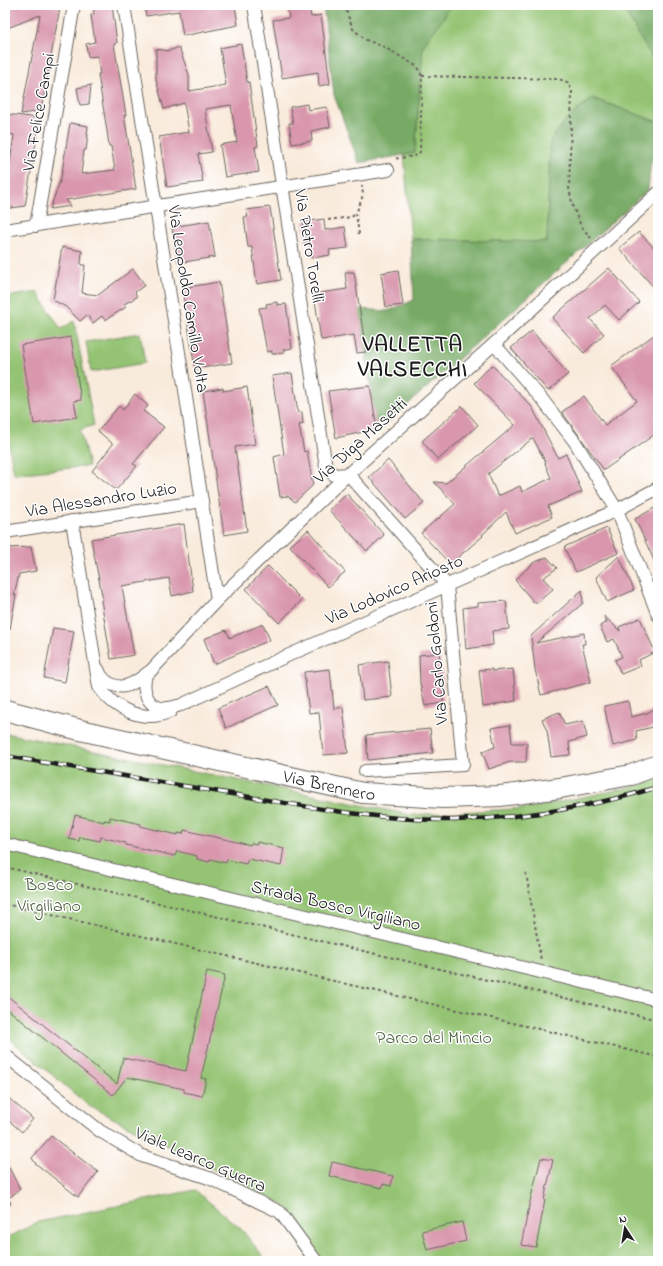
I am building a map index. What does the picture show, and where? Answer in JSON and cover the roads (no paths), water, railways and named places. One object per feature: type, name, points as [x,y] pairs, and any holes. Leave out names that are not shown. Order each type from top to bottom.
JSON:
[{"type":"main road","name":"Via Brennero","points":[[5,710],[80,730],[363,793],[443,798],[500,796],[560,788],[631,775],[658,765]]},
{"type":"street","name":"Via Felice Campi","points":[[36,226],[74,5]]},
{"type":"street","name":"Via Leopoldo Camillo Volta","points":[[124,5],[217,600]]},
{"type":"street","name":"Via Pietro Torelli","points":[[254,5],[326,467],[334,475],[348,474]]},
{"type":"street","points":[[5,230],[360,175],[390,165]]},
{"type":"street","name":"Via Diga Masetti","points":[[146,696],[144,682],[146,676],[217,600],[348,474],[494,344],[658,193]]},
{"type":"street","points":[[494,344],[541,398],[575,442],[616,510],[658,615]]},
{"type":"street","name":"Via Carlo Goldoni","points":[[348,474],[448,585],[463,765],[365,771]]},
{"type":"street","name":"Via Lodovico Ariosto","points":[[146,696],[150,702],[162,708],[170,708],[180,705],[616,510],[658,488]]},
{"type":"street","name":"Via Alessandro Luzio","points":[[5,532],[202,501]]},
{"type":"street","points":[[72,521],[99,687],[111,701],[126,711],[134,714],[154,716],[167,713],[180,705]]},
{"type":"street","points":[[94,658],[102,678],[109,684],[117,686],[125,686],[133,683],[151,670]]},
{"type":"street","name":"Strada Bosco Virgiliano","points":[[5,844],[658,1000]]},
{"type":"street","name":"Viale Learco Guerra","points":[[5,1055],[100,1131],[142,1156],[209,1178],[280,1212],[316,1261]]},
{"type":"railway","points":[[5,756],[349,813],[428,820],[481,819],[532,814],[583,806],[658,787]]},
{"type":"district","name":"VALLETTA VALSECCHI","points":[[413,356]]},
{"type":"park label","name":"Bosco Virgiliano","points":[[49,894]]},
{"type":"park label","name":"Parco del Mincio","points":[[434,1037]]}]
